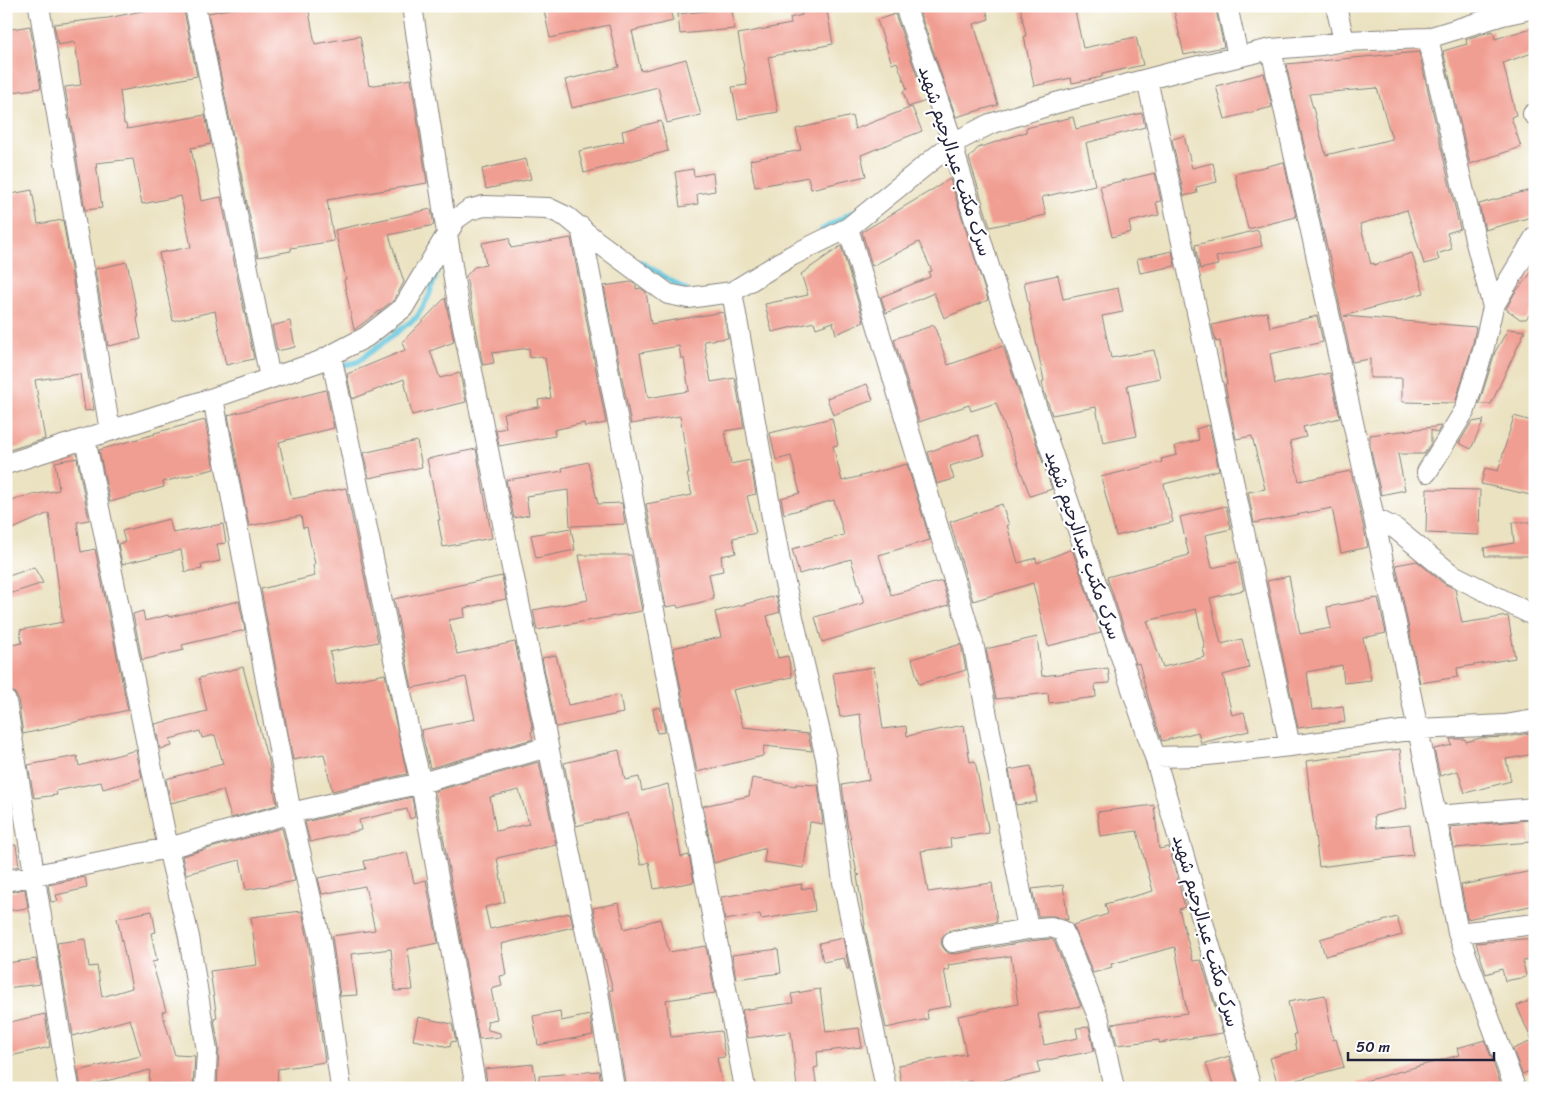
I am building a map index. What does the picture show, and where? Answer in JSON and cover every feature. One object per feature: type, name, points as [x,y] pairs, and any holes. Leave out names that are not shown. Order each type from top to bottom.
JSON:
[{"type":"street","points":[[39,6],[110,431]]},
{"type":"street","points":[[195,6],[270,378]]},
{"type":"street","points":[[412,6],[456,292],[598,992],[614,1088]]},
{"type":"street","name":"سرک مکتب عبدالرحیم شهید","points":[[905,6],[953,143],[991,273],[1155,757],[1251,1088]]},
{"type":"street","points":[[1227,6],[1238,56]]},
{"type":"street","points":[[1336,6],[1344,42]]},
{"type":"street","points":[[6,464],[213,398],[318,362],[366,337],[403,308],[456,219],[469,210],[484,206],[548,208],[567,217],[668,294],[688,298],[732,292],[790,256],[848,228],[953,143],[990,124],[1056,103],[1238,56],[1272,49],[1344,42],[1428,38],[1503,15],[1535,8]]},
{"type":"street","points":[[1428,38],[1493,308]]},
{"type":"street","points":[[1272,49],[1374,518],[1436,816],[1458,933],[1515,1088]]},
{"type":"street","points":[[1147,79],[1290,746]]},
{"type":"street","points":[[580,227],[745,1088]]},
{"type":"street","points":[[848,228],[973,643],[1028,929]]},
{"type":"street","points":[[1427,472],[1465,410],[1493,308],[1535,237]]},
{"type":"street","points":[[732,292],[780,562],[826,758],[842,882],[886,1088]]},
{"type":"street","points":[[331,355],[421,782],[476,1088]]},
{"type":"street","points":[[213,398],[291,813],[320,937],[341,1088]]},
{"type":"street","points":[[85,438],[168,848],[189,937],[207,1051],[204,1088]]},
{"type":"street","points":[[1374,518],[1396,530],[1451,574],[1535,616]]},
{"type":"street","points":[[6,701],[69,1088]]},
{"type":"street","points":[[1155,757],[1198,756],[1417,729],[1505,725],[1535,720]]},
{"type":"street","points":[[6,881],[168,848],[291,813],[421,782],[548,747]]},
{"type":"street","points":[[1436,816],[1535,808]]},
{"type":"street","points":[[1458,933],[1535,924]]},
{"type":"street","points":[[953,942],[1028,929],[1051,927],[1063,931],[1099,1019],[1114,1088]]},
{"type":"building","points":[[166,6],[183,6],[197,76],[120,91],[124,124],[126,124],[127,129],[205,115],[211,144],[191,148],[201,201],[221,197],[254,359],[226,365],[215,311],[173,321],[159,253],[191,247],[181,196],[142,204],[133,159],[96,163],[102,208],[85,210],[65,87],[81,85],[75,42],[58,45],[54,24],[108,18]]},
{"type":"building","points":[[246,6],[308,6],[315,44],[360,36],[369,86],[411,79],[427,183],[327,200],[334,241],[291,248],[291,251],[258,257],[208,13]]},
{"type":"building","points":[[543,6],[669,6],[673,21],[632,31],[641,71],[686,59],[701,115],[667,123],[658,87],[572,108],[565,80],[619,67],[609,25],[550,38]]},
{"type":"building","points":[[800,6],[826,6],[833,44],[768,57],[778,112],[738,119],[732,87],[747,85],[738,34],[791,24],[790,18],[802,15]]},
{"type":"building","points":[[985,6],[989,19],[974,24],[998,105],[956,117],[918,7]]},
{"type":"building","points":[[1020,6],[1074,6],[1083,48],[1136,37],[1143,65],[1102,74],[1102,77],[1072,83],[1071,78],[1034,86]]},
{"type":"building","points":[[1173,6],[1215,6],[1224,47],[1184,55]]},
{"type":"building","points":[[732,8],[734,29],[680,34],[678,14]]},
{"type":"building","points":[[895,14],[926,101],[908,107],[903,91],[907,89],[897,62],[892,64],[877,20]]},
{"type":"building","points":[[30,26],[41,88],[6,93],[6,30]]},
{"type":"building","points":[[1535,27],[1535,52],[1503,63],[1516,115],[1511,117],[1521,147],[1470,164],[1443,51],[1467,44],[1466,39],[1493,31],[1495,39]]},
{"type":"building","points":[[1419,52],[1460,229],[1447,233],[1452,249],[1437,254],[1439,260],[1424,264],[1407,210],[1360,224],[1371,264],[1374,263],[1374,265],[1412,253],[1424,293],[1344,316],[1476,327],[1472,348],[1455,403],[1402,402],[1402,378],[1370,378],[1370,359],[1352,362],[1286,64]],"holes":[[[1377,88],[1392,139],[1326,155],[1309,94]]]},
{"type":"building","points":[[1264,73],[1272,107],[1225,119],[1216,86]]},
{"type":"building","points":[[912,107],[922,131],[861,155],[866,176],[811,189],[808,177],[755,187],[750,160],[801,150],[796,129],[852,116],[855,129]]},
{"type":"building","points":[[1142,113],[1145,127],[1086,143],[1095,185],[1042,197],[1046,215],[990,227],[969,158],[978,148],[1026,132],[1026,128],[1073,117],[1076,129]]},
{"type":"building","points":[[661,121],[668,151],[584,173],[579,151],[624,141],[622,131]]},
{"type":"building","points":[[1184,136],[1192,168],[1213,163],[1217,182],[1196,187],[1197,193],[1184,196],[1172,139]]},
{"type":"building","points":[[526,159],[531,179],[486,189],[482,169]]},
{"type":"building","points":[[1284,162],[1296,217],[1248,229],[1235,174]]},
{"type":"building","points":[[693,169],[694,176],[713,173],[715,191],[697,194],[698,204],[680,207],[675,172]]},
{"type":"building","points":[[1155,173],[1161,201],[1156,202],[1159,215],[1129,222],[1131,232],[1112,237],[1100,186]]},
{"type":"building","points":[[950,179],[988,300],[944,318],[934,293],[886,313],[881,297],[930,277],[929,272],[932,271],[919,242],[872,266],[862,232]]},
{"type":"building","points":[[1534,189],[1535,216],[1485,230],[1479,204]]},
{"type":"building","points":[[32,190],[38,224],[63,220],[94,410],[85,411],[80,374],[35,380],[45,439],[6,451],[6,195]]},
{"type":"building","points":[[431,209],[434,225],[389,235],[404,282],[394,300],[354,330],[344,280],[346,279],[335,230]]},
{"type":"building","points":[[1258,230],[1262,246],[1216,257],[1218,265],[1200,269],[1195,245]]},
{"type":"building","points":[[509,238],[511,248],[571,238],[606,423],[585,427],[584,423],[554,430],[555,436],[499,446],[496,430],[506,428],[503,413],[539,407],[538,400],[551,398],[545,358],[542,358],[542,356],[530,358],[529,348],[492,353],[494,363],[483,365],[466,276],[474,267],[486,265],[482,243]]},
{"type":"building","points":[[841,246],[864,322],[836,334],[833,322],[816,328],[814,322],[772,332],[765,304],[808,295],[801,274]]},
{"type":"building","points":[[1172,251],[1175,266],[1140,273],[1137,259]]},
{"type":"building","points":[[127,262],[141,339],[108,346],[95,269]]},
{"type":"building","points":[[1535,268],[1535,308],[1526,319],[1520,319],[1506,309],[1514,294]]},
{"type":"building","points":[[1058,275],[1063,299],[1118,288],[1123,312],[1102,316],[1111,358],[1154,350],[1160,378],[1127,385],[1137,436],[1103,443],[1096,407],[1052,415],[1042,382],[1044,381],[1024,282]]},
{"type":"building","points":[[631,282],[636,285],[636,289],[640,288],[646,292],[651,324],[723,312],[728,338],[704,341],[711,382],[735,378],[744,428],[725,431],[731,464],[750,460],[756,494],[747,496],[756,533],[733,538],[736,553],[721,556],[723,571],[709,574],[714,599],[678,608],[677,605],[666,607],[646,504],[692,495],[687,474],[689,474],[680,416],[631,424],[604,286]],"holes":[[[679,346],[681,359],[684,358],[689,391],[648,398],[640,353]]]},
{"type":"building","points":[[445,298],[454,342],[430,351],[440,378],[460,373],[466,402],[412,415],[404,379],[352,399],[347,374],[405,350],[402,342]]},
{"type":"building","points":[[1267,312],[1270,327],[1317,316],[1323,342],[1270,354],[1275,384],[1330,373],[1340,418],[1303,427],[1306,437],[1290,441],[1299,481],[1351,471],[1368,547],[1341,553],[1332,508],[1254,523],[1248,492],[1265,489],[1252,436],[1236,439],[1225,384],[1227,384],[1220,341],[1216,342],[1212,325]]},
{"type":"building","points":[[290,321],[295,347],[277,351],[272,326]]},
{"type":"building","points":[[934,325],[948,365],[1003,346],[1052,489],[1030,496],[996,403],[971,411],[969,405],[919,422],[894,339]]},
{"type":"building","points":[[1508,329],[1525,331],[1491,404],[1479,404],[1495,352]]},
{"type":"building","points":[[867,384],[873,400],[833,415],[827,398]]},
{"type":"building","points":[[326,390],[334,428],[279,442],[292,499],[346,488],[378,642],[330,652],[336,684],[385,674],[407,774],[332,791],[324,754],[293,760],[261,589],[315,576],[313,565],[315,564],[307,527],[303,528],[301,516],[249,526],[228,415]]},
{"type":"building","points":[[1514,416],[1535,422],[1535,496],[1481,484],[1485,468],[1498,471]]},
{"type":"building","points":[[832,418],[838,445],[833,446],[842,481],[907,464],[930,540],[879,555],[891,595],[942,581],[949,605],[822,642],[815,617],[864,603],[851,559],[799,574],[792,549],[844,535],[834,500],[784,514],[781,498],[800,493],[791,456],[776,460],[770,433]]},
{"type":"building","points":[[205,420],[214,469],[163,482],[164,487],[110,502],[99,450]]},
{"type":"building","points":[[1484,420],[1471,449],[1459,443],[1472,422]]},
{"type":"building","points":[[1209,425],[1219,470],[1164,484],[1173,522],[1116,536],[1101,477],[1162,462],[1161,459],[1177,455],[1175,446],[1199,440],[1196,429]]},
{"type":"building","points":[[1441,426],[1437,433],[1431,430],[1431,443],[1424,454],[1398,454],[1405,490],[1381,495],[1370,446],[1370,435]]},
{"type":"building","points":[[978,435],[985,455],[950,466],[954,479],[937,484],[928,452]]},
{"type":"building","points":[[417,441],[422,467],[369,478],[363,453]]},
{"type":"building","points":[[476,449],[492,538],[443,547],[438,520],[440,520],[427,459]]},
{"type":"building","points":[[77,458],[89,520],[77,522],[81,552],[95,549],[128,710],[23,734],[18,699],[15,693],[6,689],[6,686],[11,685],[6,663],[6,646],[22,643],[20,630],[63,622],[49,513],[6,532],[6,504],[22,497],[59,490],[55,462]]},
{"type":"building","points":[[588,462],[598,504],[622,503],[625,524],[570,526],[568,490],[526,496],[529,515],[514,518],[506,480],[563,471],[562,468]]},
{"type":"building","points":[[1427,489],[1480,490],[1479,535],[1426,533]]},
{"type":"building","points":[[1002,504],[1018,563],[1036,558],[1037,563],[1072,549],[1101,633],[1048,646],[1033,583],[973,601],[950,522]]},
{"type":"building","points":[[1226,506],[1231,529],[1205,535],[1212,568],[1238,562],[1244,590],[1210,598],[1221,644],[1242,639],[1249,668],[1223,675],[1232,715],[1244,712],[1249,731],[1201,743],[1198,732],[1162,741],[1139,663],[1136,664],[1107,577],[1189,555],[1180,517]],"holes":[[[1196,609],[1205,648],[1203,649],[1205,657],[1163,667],[1147,621]]]},
{"type":"building","points":[[169,519],[173,533],[223,524],[226,543],[217,544],[220,561],[201,565],[202,569],[185,572],[181,550],[122,564],[118,544],[125,542],[122,531]]},
{"type":"building","points":[[1512,522],[1535,522],[1535,556],[1485,556],[1484,548],[1514,543]]},
{"type":"building","points":[[571,528],[575,550],[536,558],[531,535]]},
{"type":"building","points":[[579,555],[631,555],[642,611],[537,630],[533,610],[588,600]]},
{"type":"building","points":[[1417,561],[1443,583],[1455,589],[1462,623],[1508,616],[1515,658],[1457,668],[1458,677],[1420,683],[1396,565]]},
{"type":"building","points":[[34,567],[43,583],[6,595],[6,577]]},
{"type":"building","points":[[502,576],[506,599],[464,608],[465,617],[449,620],[457,654],[515,642],[533,739],[430,768],[421,730],[475,719],[466,677],[412,688],[394,599]]},
{"type":"building","points":[[1289,576],[1300,634],[1331,628],[1327,607],[1378,598],[1386,633],[1363,638],[1371,680],[1344,683],[1342,665],[1307,672],[1312,710],[1343,706],[1345,722],[1298,728],[1267,581]]},
{"type":"building","points":[[776,596],[780,612],[767,616],[778,658],[788,656],[792,677],[733,690],[743,727],[808,734],[812,751],[764,746],[763,756],[697,772],[673,648],[721,637],[715,612]]},
{"type":"building","points":[[239,601],[245,630],[182,645],[184,650],[142,660],[133,614],[143,611],[145,621]]},
{"type":"building","points":[[1037,637],[1042,676],[1108,668],[1110,683],[1095,684],[1096,697],[1049,703],[1048,693],[996,699],[986,649]]},
{"type":"building","points":[[961,644],[966,670],[919,684],[912,659]]},
{"type":"building","points":[[556,655],[568,705],[620,695],[623,713],[556,727],[542,658]]},
{"type":"building","points":[[243,667],[268,757],[277,805],[231,818],[223,790],[171,803],[166,779],[223,764],[215,735],[202,738],[200,731],[170,739],[172,746],[160,749],[155,724],[207,711],[199,678]]},
{"type":"building","points":[[874,667],[883,729],[906,726],[907,736],[964,725],[970,762],[975,761],[989,833],[950,839],[951,847],[921,851],[928,892],[992,883],[997,922],[951,930],[942,938],[941,944],[948,953],[955,954],[1030,941],[1050,939],[1054,941],[1081,1006],[1038,1014],[1044,1045],[1078,1038],[1076,1028],[1089,1027],[1094,1051],[1037,1062],[1040,1073],[973,1087],[972,1081],[934,1088],[902,1088],[898,1065],[966,1054],[958,1016],[1018,1004],[1011,956],[948,965],[949,970],[944,970],[951,1006],[927,1010],[928,1019],[886,1028],[864,925],[857,876],[860,875],[857,874],[848,829],[842,785],[869,780],[860,714],[840,717],[833,673]]},
{"type":"building","points":[[660,707],[665,732],[657,733],[653,709]]},
{"type":"building","points":[[1535,732],[1535,754],[1506,759],[1511,781],[1465,793],[1458,771],[1440,776],[1434,749],[1452,745],[1450,739],[1465,739],[1466,742],[1481,738],[1507,737]]},
{"type":"building","points":[[1400,749],[1407,808],[1374,816],[1376,828],[1410,825],[1413,855],[1319,867],[1306,761]]},
{"type":"building","points":[[136,750],[142,778],[103,789],[101,782],[56,791],[57,795],[34,798],[28,765],[77,756],[79,766]]},
{"type":"building","points":[[619,750],[625,780],[639,777],[642,791],[668,784],[681,857],[689,855],[694,882],[654,889],[649,862],[641,865],[628,813],[576,826],[564,763]]},
{"type":"building","points":[[539,762],[556,845],[497,858],[505,902],[485,907],[490,929],[570,913],[573,927],[501,944],[506,975],[500,976],[502,986],[491,989],[497,1019],[487,1021],[488,1030],[500,1033],[500,1037],[479,1039],[435,791]],"holes":[[[519,790],[529,824],[496,831],[490,797]]]},
{"type":"building","points":[[1031,766],[1037,802],[1016,805],[1009,770]]},
{"type":"building","points":[[752,778],[796,786],[796,784],[818,785],[823,824],[810,822],[804,868],[764,862],[766,848],[714,863],[703,806],[749,796]]},
{"type":"building","points":[[412,797],[415,817],[410,819],[407,809],[359,820],[361,830],[310,842],[305,822]]},
{"type":"building","points":[[1154,805],[1159,849],[1169,847],[1185,907],[1179,909],[1193,961],[1201,960],[1223,1033],[1159,1043],[1159,1040],[1117,1045],[1112,1024],[1187,1013],[1175,947],[1111,964],[1112,967],[1093,973],[1073,925],[1108,914],[1105,904],[1153,891],[1137,831],[1100,836],[1097,812]]},
{"type":"building","points":[[1529,820],[1531,842],[1454,848],[1450,827]]},
{"type":"building","points":[[282,828],[295,881],[246,890],[240,860],[186,874],[182,856]]},
{"type":"building","points":[[16,845],[19,866],[6,869],[6,846]]},
{"type":"building","points":[[407,852],[414,883],[426,880],[438,943],[408,949],[413,990],[395,991],[391,949],[351,954],[357,995],[340,996],[332,936],[375,930],[365,886],[322,894],[318,878],[366,869],[364,861]]},
{"type":"building","points":[[1532,871],[1535,884],[1535,905],[1467,919],[1461,885]]},
{"type":"building","points":[[85,877],[87,888],[56,895],[58,901],[51,902],[48,885]]},
{"type":"building","points":[[802,884],[801,889],[812,887],[815,911],[761,919],[760,914],[725,920],[721,897]]},
{"type":"building","points":[[1063,885],[1068,920],[1054,916],[1038,916],[1032,889]]},
{"type":"building","points":[[25,889],[28,908],[6,911],[6,893]]},
{"type":"building","points":[[619,903],[624,929],[660,919],[669,952],[706,946],[715,993],[666,1000],[671,1037],[721,1031],[725,1057],[717,1058],[723,1088],[626,1088],[610,990],[613,990],[604,960],[593,908]]},
{"type":"building","points":[[152,911],[156,932],[151,933],[157,961],[152,962],[166,1011],[162,1012],[175,1055],[195,1056],[193,1086],[149,1083],[150,1070],[94,1084],[95,1088],[81,1088],[78,1071],[141,1056],[130,1019],[73,1036],[57,943],[85,939],[89,967],[97,966],[102,997],[132,988],[117,918]]},
{"type":"building","points":[[302,911],[308,940],[325,1062],[278,1069],[277,1088],[217,1088],[219,1049],[214,1019],[217,1018],[210,971],[257,965],[251,917]]},
{"type":"building","points":[[1397,917],[1402,935],[1325,956],[1320,939]]},
{"type":"building","points":[[843,938],[849,969],[847,969],[844,958],[823,962],[819,943]]},
{"type":"building","points":[[1535,938],[1535,960],[1523,961],[1526,977],[1505,981],[1502,969],[1486,974],[1476,943]]},
{"type":"building","points":[[778,949],[781,973],[736,979],[732,955]]},
{"type":"building","points":[[36,959],[40,984],[6,988],[6,963]]},
{"type":"building","points":[[820,989],[826,1032],[859,1028],[862,1047],[817,1052],[818,1067],[814,1068],[817,1088],[797,1088],[791,1032],[748,1038],[742,1010],[793,1003],[791,994]]},
{"type":"building","points":[[1325,995],[1333,1040],[1336,1039],[1344,1067],[1278,1085],[1270,1058],[1297,1050],[1294,1034],[1296,1034],[1288,1002]]},
{"type":"building","points":[[1535,998],[1535,1069],[1522,1074],[1513,1049],[1532,1041],[1517,1006]]},
{"type":"building","points":[[560,1011],[561,1021],[590,1015],[593,1035],[538,1045],[533,1016]]},
{"type":"building","points":[[45,1014],[50,1047],[6,1057],[6,1023]]},
{"type":"building","points":[[418,1017],[452,1024],[456,1041],[451,1042],[450,1047],[413,1040]]},
{"type":"building","points":[[1485,1040],[1502,1088],[1358,1088],[1358,1083],[1459,1055],[1457,1048]]},
{"type":"building","points":[[1229,1056],[1239,1088],[1214,1088],[1206,1063]]},
{"type":"building","points":[[533,1064],[536,1082],[488,1088],[485,1069]]},
{"type":"building","points":[[599,1071],[602,1088],[539,1088],[539,1076]]},
{"type":"waterway","points":[[822,230],[855,211]]},
{"type":"waterway","points":[[641,262],[686,290]]},
{"type":"waterway","points":[[337,367],[357,362],[417,317],[429,296],[438,269]]}]
